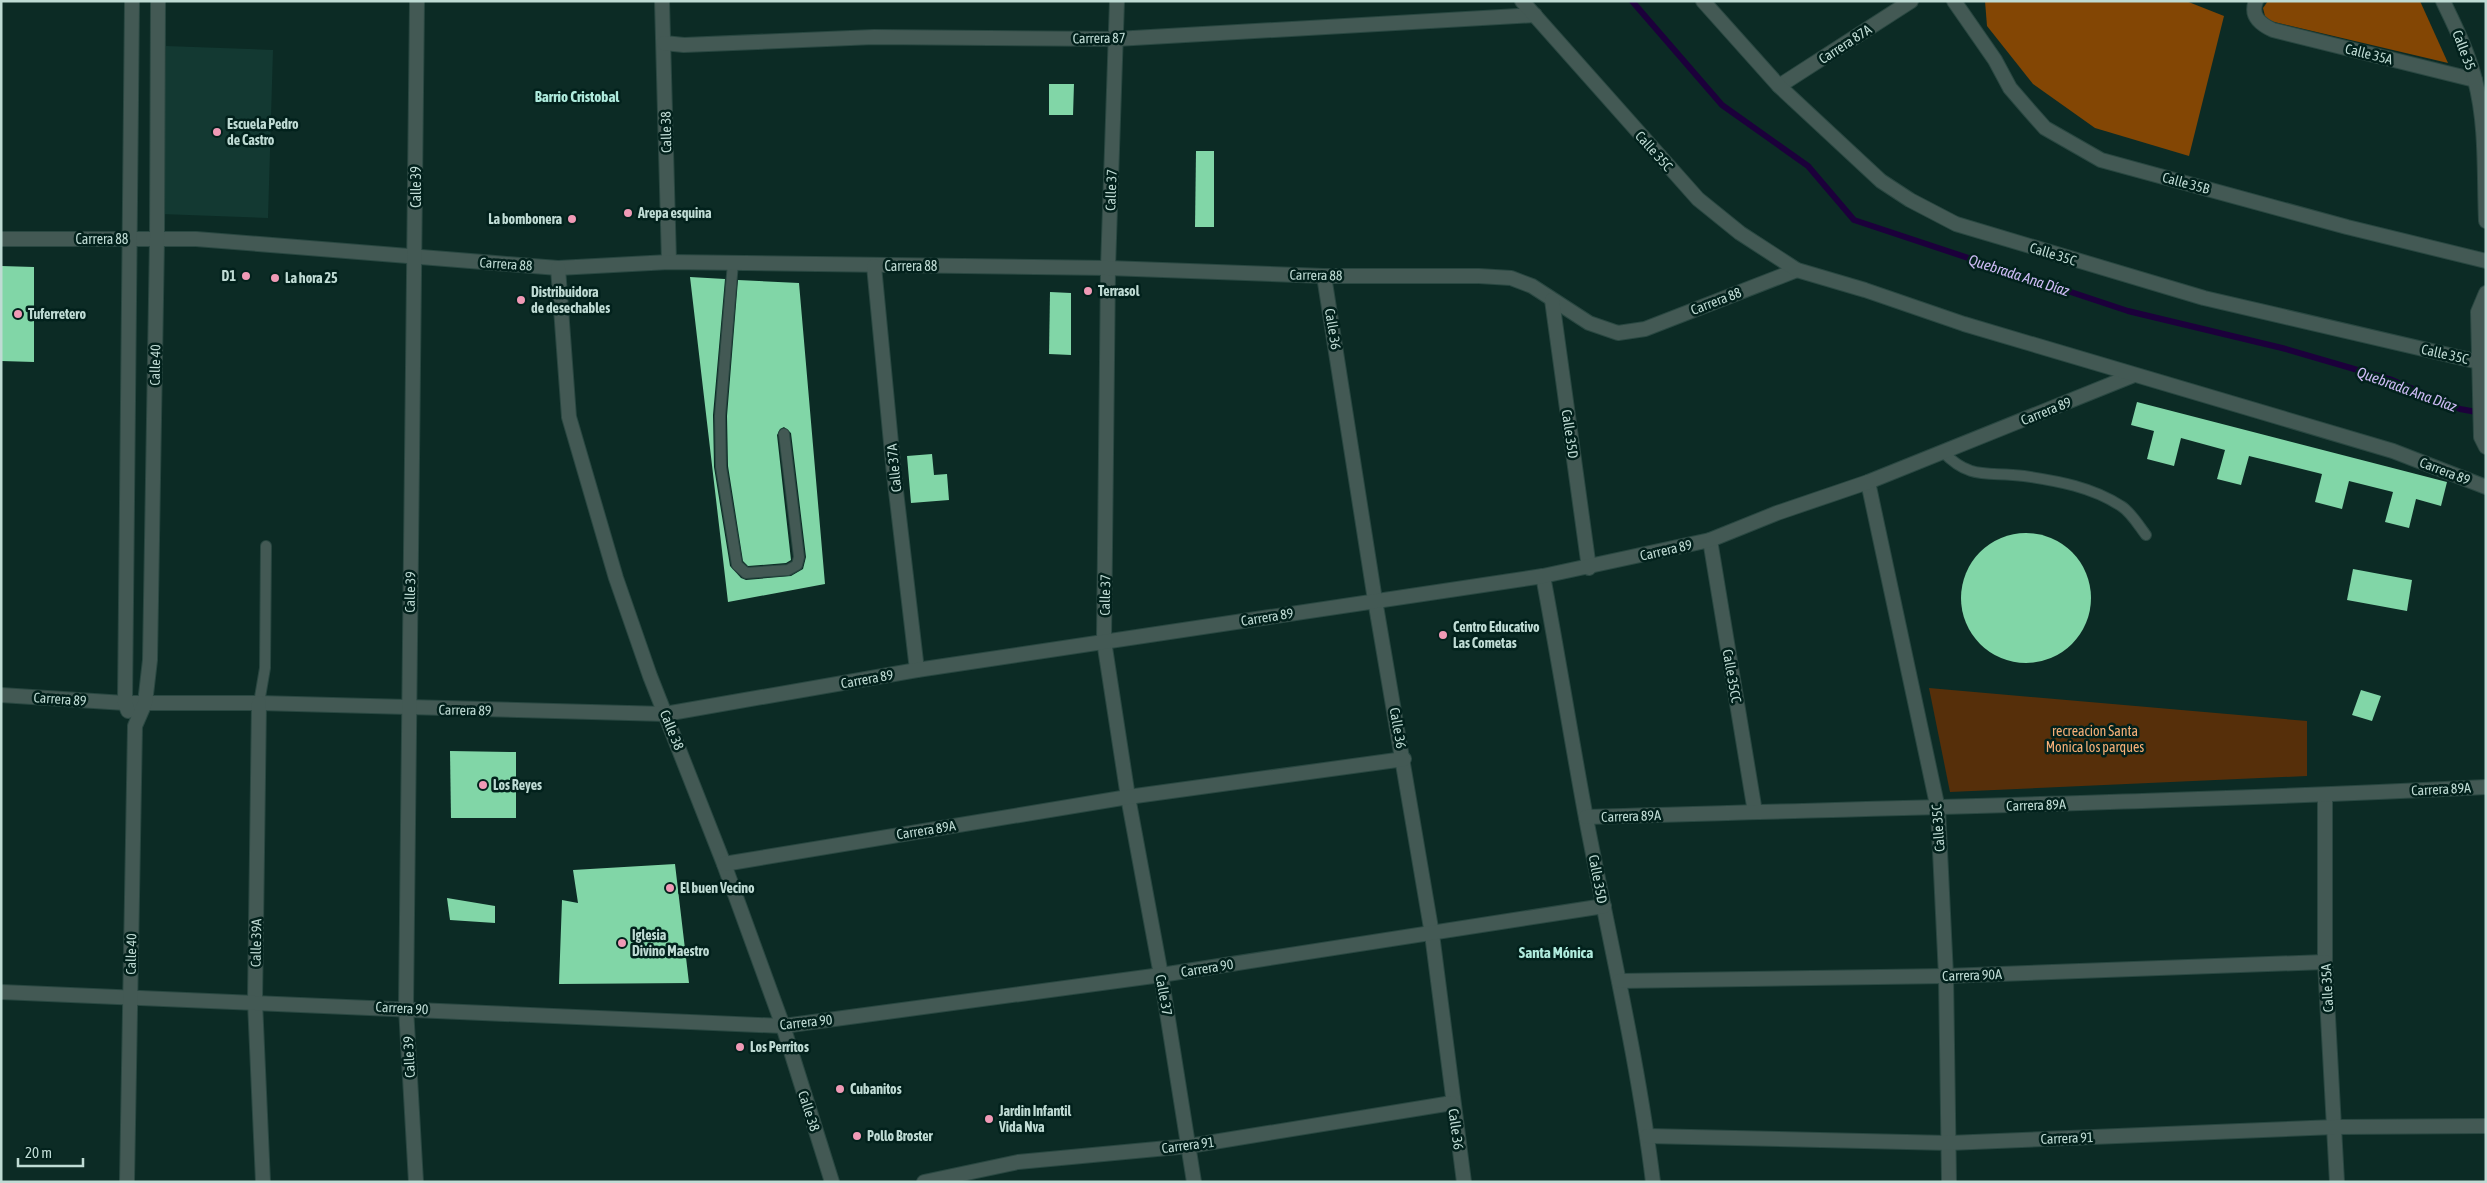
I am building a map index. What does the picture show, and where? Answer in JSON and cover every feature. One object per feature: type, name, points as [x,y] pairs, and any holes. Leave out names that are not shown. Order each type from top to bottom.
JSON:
[{"type":"street","name":"Calle 40","points":[[132,1],[125,703],[135,726]]},
{"type":"street","name":"Calle 40","points":[[127,1182],[135,726],[145,703],[150,660],[157,239],[158,1]]},
{"type":"street","name":"Calle 39","points":[[416,1182],[406,1008],[409,887],[408,709],[416,258],[417,1]]},
{"type":"street","name":"Calle 38","points":[[662,1],[669,262]]},
{"type":"street","name":"Calle 37","points":[[1117,1],[1108,268],[1104,641],[1128,797],[1190,1146],[1194,1182]]},
{"type":"street","name":"Calle 35C","points":[[1522,1],[1605,97],[1698,199],[1740,233],[1796,270],[2134,375]]},
{"type":"street","name":"Calle 35C","points":[[1704,1],[1779,86],[1881,181],[1910,200],[1956,224],[2204,298],[2479,362]]},
{"type":"street","name":"Carrera 87A","points":[[1779,86],[1911,1]]},
{"type":"street","name":"Calle 35B","points":[[1954,1],[1995,60],[2010,88],[2045,128],[2101,160],[2347,227],[2486,261]]},
{"type":"street","name":"Calle 35A","points":[[2256,1],[2253,9],[2263,26],[2475,80]]},
{"type":"street","name":"Calle 35","points":[[2443,1],[2460,36],[2475,80],[2484,130],[2486,221]]},
{"type":"street","name":"Carrera 87","points":[[664,44],[684,45],[874,37],[1116,39],[1535,15]]},
{"type":"street","name":"Carrera 88","points":[[1,239],[196,239],[558,268],[669,262],[1108,268],[1324,276],[1479,276],[1511,278],[1532,286],[1589,323],[1618,333],[1645,329],[1796,270]]},
{"type":"street","name":"Calle 37A","points":[[874,266],[894,474],[917,670]]},
{"type":"street","name":"Calle 38","points":[[558,268],[569,417],[616,578],[724,864],[782,1026],[832,1182]]},
{"type":"street","name":"Calle 36","points":[[1324,276],[1375,600],[1404,759],[1432,934],[1452,1103],[1464,1182]]},
{"type":"street","points":[[2483,442],[2478,312],[2486,293]]},
{"type":"street","name":"Calle 35D","points":[[1552,300],[1589,568]]},
{"type":"street","name":"Carrera 89","points":[[1,696],[125,703],[259,703],[408,709],[666,714],[917,670],[1589,568],[1710,540],[1777,513],[1868,482],[2134,375],[2393,451],[2486,487]]},
{"type":"street","name":"Calle 35C","points":[[1868,482],[1938,808],[1946,976],[1949,1182]]},
{"type":"street","name":"Calle 35CC","points":[[1710,540],[1755,812]]},
{"type":"street","name":"Calle 35D","points":[[1543,576],[1586,817],[1619,981],[1647,1136],[1653,1182]]},
{"type":"street","name":"Calle 39A","points":[[259,703],[255,1002],[264,1182]]},
{"type":"street","name":"Carrera 89A","points":[[724,864],[1128,797],[1404,759]]},
{"type":"street","name":"Carrera 89A","points":[[1586,817],[2325,795],[2486,786]]},
{"type":"street","name":"Calle 35A","points":[[2325,795],[2325,962],[2338,1182]]},
{"type":"street","name":"Carrera 90","points":[[1,992],[406,1008],[782,1026],[1161,975],[1604,906]]},
{"type":"street","name":"Carrera 90A","points":[[1619,981],[1946,976],[2325,962]]},
{"type":"street","name":"Carrera 91","points":[[924,1182],[1018,1162],[1190,1146],[1452,1103]]},
{"type":"street","name":"Carrera 91","points":[[1647,1136],[1949,1143],[2335,1127],[2486,1126]]},
{"type":"lane","points":[[733,263],[720,416],[721,467],[737,565],[746,573],[788,570],[797,565],[799,557],[784,434]]},
{"type":"lane","points":[[1943,452],[1955,465],[1971,472],[2022,476],[2081,486],[2123,507],[2146,535]]},
{"type":"lane","points":[[259,703],[264,668],[266,546]]},
{"type":"shaded area","points":[[1985,1],[2186,1],[2224,16],[2189,156],[2095,128],[2033,84],[1987,26]]},
{"type":"shaded area","points":[[2268,1],[2420,1],[2448,63],[2266,20],[2263,8]]},
{"type":"shaded area","name":"Escuela Pedro de Castro","points":[[166,46],[273,50],[268,218],[161,214]]},
{"type":"green space","name":"recreacion Santa Monica los parques","points":[[1929,688],[2307,721],[2307,776],[1950,792]]},
{"type":"building","points":[[1049,84],[1074,84],[1073,115],[1049,115]]},
{"type":"building","points":[[1196,151],[1214,151],[1214,227],[1195,227]]},
{"type":"building","name":"Tuferretero","points":[[1,266],[34,267],[34,362],[1,361]]},
{"type":"building","points":[[690,277],[725,279],[713,415],[714,467],[730,566],[741,578],[746,580],[791,576],[803,569],[806,557],[791,433],[784,427],[780,429],[777,435],[791,560],[786,563],[748,566],[743,561],[728,466],[727,416],[738,280],[799,283],[825,584],[728,602]]},
{"type":"building","points":[[1050,292],[1071,293],[1071,355],[1049,354]]},
{"type":"building","points":[[2137,402],[2447,482],[2441,506],[2416,499],[2409,528],[2385,522],[2393,492],[2349,481],[2342,509],[2315,502],[2322,474],[2249,456],[2241,485],[2217,479],[2225,450],[2181,438],[2174,466],[2147,459],[2154,431],[2131,425]]},
{"type":"building","points":[[932,454],[934,475],[947,474],[949,500],[911,503],[907,456]]},
{"type":"building","points":[[2026,533],[2039,534],[2051,538],[2072,552],[2086,573],[2090,585],[2090,611],[2086,623],[2072,644],[2051,658],[2039,662],[2026,663],[2013,662],[2001,658],[1980,644],[1966,623],[1962,611],[1961,598],[1962,585],[1966,573],[1980,552],[2001,538],[2013,534]]},
{"type":"building","points":[[2353,569],[2412,580],[2407,611],[2347,600]]},
{"type":"building","points":[[2361,690],[2381,696],[2372,721],[2352,715]]},
{"type":"building","name":"Los Reyes","points":[[450,751],[516,752],[516,818],[451,818]]},
{"type":"building","name":"Iglesia Divino Maestro","points":[[675,864],[689,983],[559,984],[562,900],[578,903],[573,870]]},
{"type":"building","points":[[447,898],[495,906],[495,923],[450,920]]},
{"type":"waterway","name":"Quebrada Ana Díaz","points":[[1632,1],[1722,105],[1808,166],[1854,220],[2128,311],[2282,348],[2392,380],[2460,409],[2482,413]]},
{"type":"place","name":"Escuela Pedro de Castro","points":[[217,132]]},
{"type":"place","name":"Arepa esquina","points":[[628,213]]},
{"type":"place","name":"La bombonera","points":[[572,219]]},
{"type":"place","name":"D1","points":[[246,276]]},
{"type":"place","name":"La hora 25","points":[[275,278]]},
{"type":"place","name":"Terrasol","points":[[1088,291]]},
{"type":"place","name":"Distribuidora de desechables","points":[[521,300]]},
{"type":"place","name":"Tuferretero","points":[[18,314]]},
{"type":"place","name":"Centro Educativo Las Cometas","points":[[1443,635]]},
{"type":"place","name":"Los Reyes","points":[[483,785]]},
{"type":"place","name":"El buen Vecino","points":[[670,888]]},
{"type":"place","name":"Iglesia Divino Maestro","points":[[622,943]]},
{"type":"place","name":"Los Perritos","points":[[740,1047]]},
{"type":"place","name":"Cubanitos","points":[[840,1089]]},
{"type":"place","name":"Jardin Infantil Vida Nva","points":[[989,1119]]},
{"type":"place","name":"Pollo Broster","points":[[857,1136]]},
{"type":"district","name":"Barrio Cristobal","points":[[577,96]]},
{"type":"district","name":"Santa Mónica","points":[[1556,952]]}]
